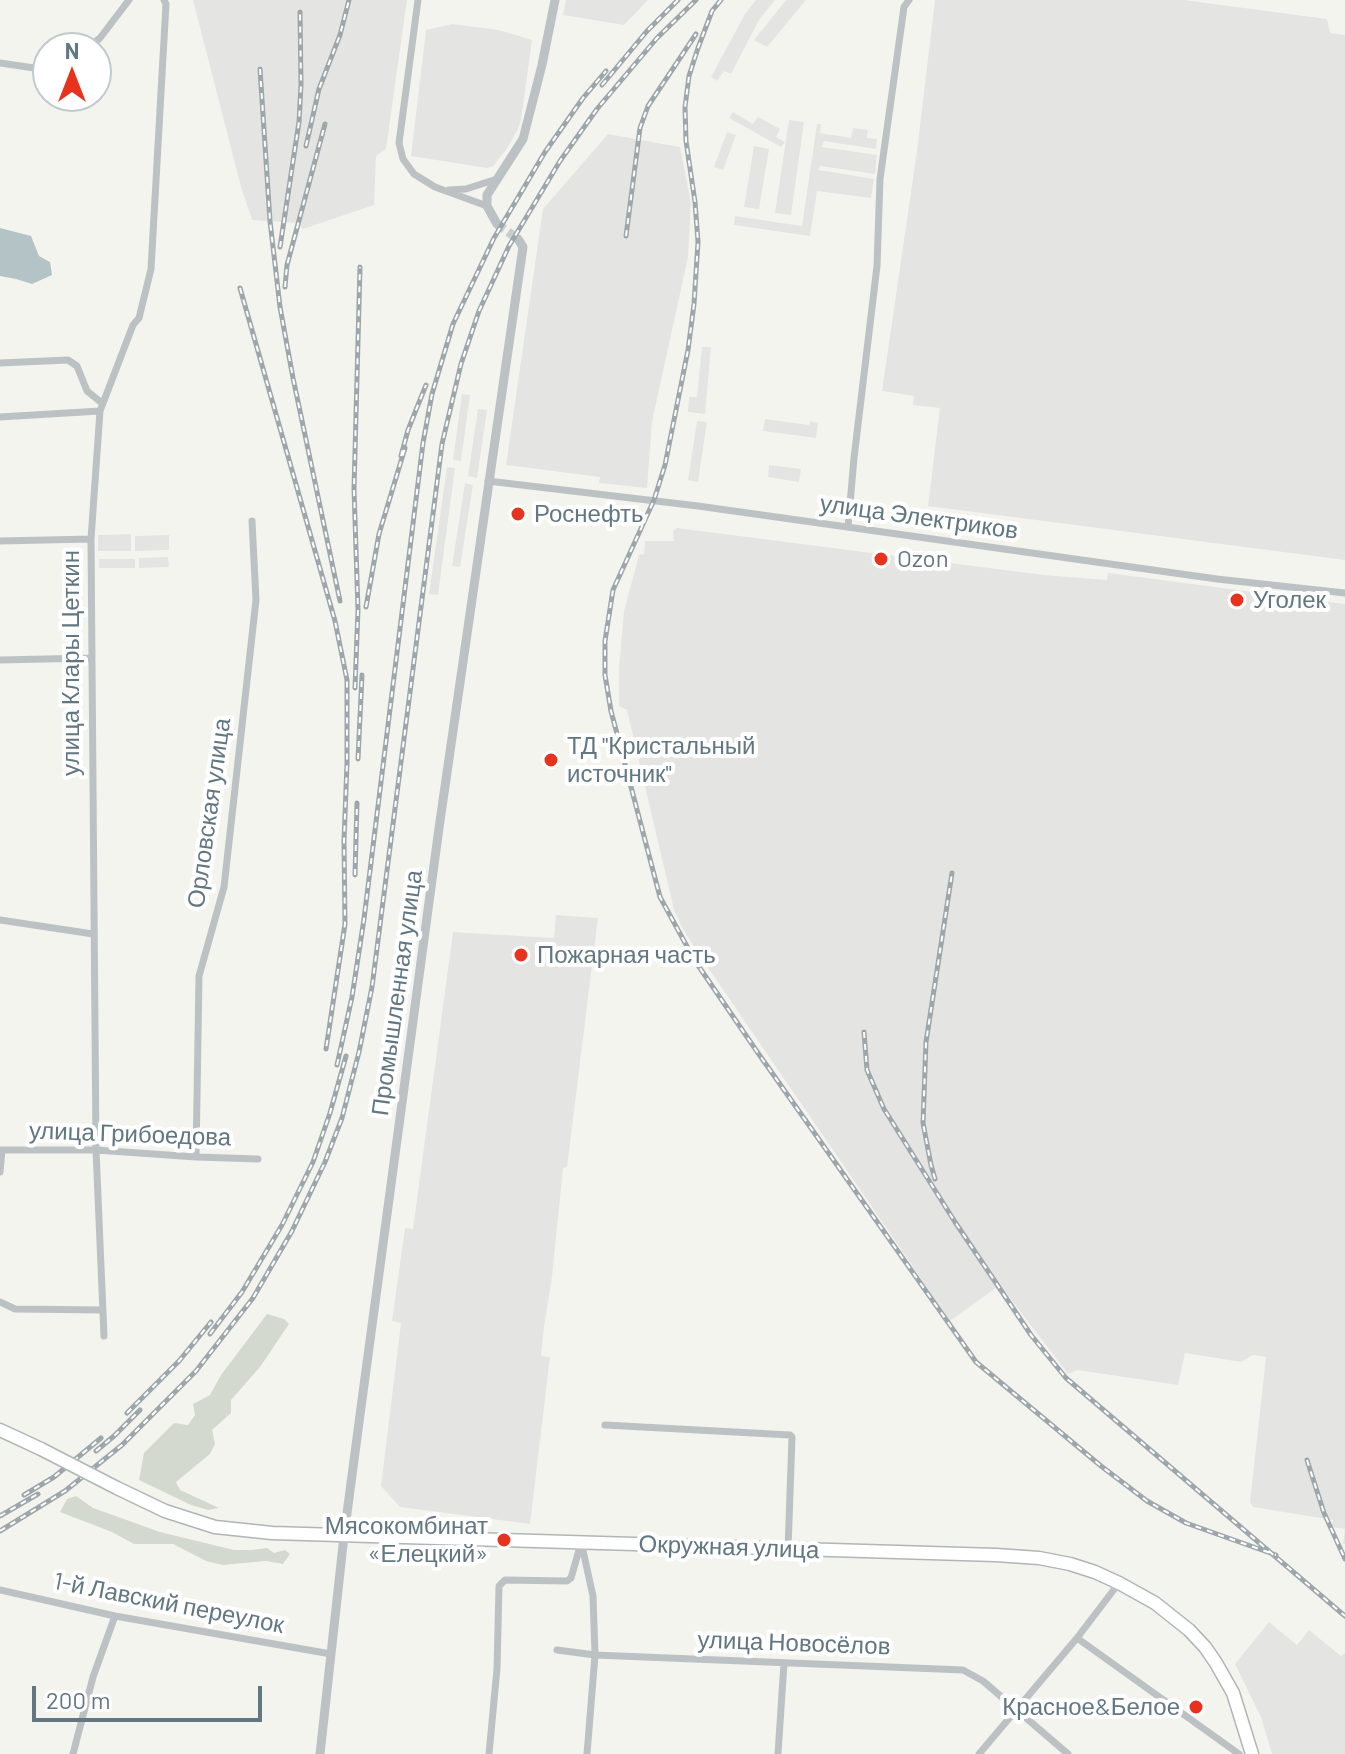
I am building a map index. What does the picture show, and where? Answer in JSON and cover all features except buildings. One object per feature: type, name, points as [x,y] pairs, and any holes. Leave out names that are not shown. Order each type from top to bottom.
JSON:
[{"type":"highway","name":"Окружная улица","points":[[0,1430],[165,1511],[215,1527],[344,1536],[996,1555],[1039,1558],[1095,1572],[1167,1611],[1205,1647],[1233,1693],[1252,1754]]},
{"type":"street","points":[[105,32],[129,0]]},
{"type":"street","name":"улица Клары Цеткин","points":[[104,1336],[96,1150],[91,539],[101,407],[133,325],[139,318],[151,269],[164,0]]},
{"type":"street","points":[[418,0],[399,143],[403,159],[414,174],[435,187],[487,206]]},
{"type":"street","points":[[497,224],[487,206],[487,195],[523,139],[555,0]]},
{"type":"street","points":[[848,527],[877,266],[880,179],[904,7],[909,0]]},
{"type":"street","points":[[0,63],[32,68]]},
{"type":"street","points":[[435,187],[466,189],[497,179]]},
{"type":"street","name":"Промышленная улица","points":[[320,1754],[344,1536],[488,481],[523,247],[518,239]]},
{"type":"street","points":[[0,363],[68,360],[77,366],[87,391],[101,407]]},
{"type":"street","points":[[0,417],[101,407]]},
{"type":"street","name":"улица Электриков","points":[[488,481],[698,506],[1217,579],[1345,593]]},
{"type":"street","name":"Орловская улица","points":[[196,1157],[199,976],[224,887],[256,600],[252,521]]},
{"type":"street","points":[[0,541],[91,539]]},
{"type":"street","points":[[0,660],[91,658]]},
{"type":"street","points":[[0,920],[93,934]]},
{"type":"street","points":[[0,1172],[1,1150]]},
{"type":"street","name":"улица Грибоедова","points":[[1,1150],[96,1150],[258,1159]]},
{"type":"street","points":[[0,1302],[15,1309],[102,1310]]},
{"type":"street","points":[[605,1425],[790,1435],[788,1549]]},
{"type":"street","points":[[581,1543],[593,1596],[595,1655],[587,1754]]},
{"type":"street","points":[[489,1754],[497,1669],[499,1586],[505,1580],[567,1581],[571,1578],[581,1543]]},
{"type":"street","points":[[979,1754],[1119,1583]]},
{"type":"street","name":"1-й Лавский переулок","points":[[0,1590],[115,1616],[331,1654]]},
{"type":"street","points":[[73,1754],[93,1677],[115,1616]]},
{"type":"street","points":[[1077,1638],[1239,1754]]},
{"type":"street","name":"улица Новосёлов","points":[[557,1650],[595,1655],[963,1670],[983,1681],[1068,1754]]},
{"type":"street","points":[[778,1754],[784,1663]]},
{"type":"shaded area","points":[[193,0],[407,0],[386,149],[376,156],[374,205],[303,229],[297,223],[252,220]]},
{"type":"shaded area","points":[[566,0],[648,0],[624,25],[563,15]]},
{"type":"shaded area","points":[[756,0],[775,0],[759,20],[731,74],[724,71],[717,81],[711,77],[745,14]]},
{"type":"shaded area","points":[[786,0],[806,0],[767,47],[754,40]]},
{"type":"shaded area","points":[[935,0],[1184,0],[1327,19],[1330,33],[1345,35],[1345,560],[928,506],[940,408],[913,405],[914,396],[882,391],[917,151]]},
{"type":"shaded area","points":[[452,24],[499,30],[532,40],[521,120],[506,150],[493,166],[487,168],[411,156],[426,30]]},
{"type":"shaded area","points":[[733,112],[753,124],[758,117],[780,129],[776,137],[785,142],[781,147],[729,118]]},
{"type":"shaded area","points":[[789,120],[804,122],[791,215],[775,213]]},
{"type":"shaded area","points":[[817,124],[821,124],[820,133],[851,138],[853,128],[868,130],[867,138],[877,139],[876,149],[824,141],[822,147],[877,155],[875,174],[820,166],[819,170],[874,179],[871,198],[817,191],[810,236],[734,225],[735,216],[802,226]]},
{"type":"shaded area","points":[[727,132],[736,135],[723,170],[714,167]]},
{"type":"shaded area","points":[[608,134],[680,147],[691,203],[688,257],[652,422],[647,488],[599,483],[600,477],[506,465],[543,209]]},
{"type":"shaded area","points":[[754,146],[769,149],[759,209],[744,207]]},
{"type":"shaded area","points":[[0,228],[31,236],[39,256],[50,262],[52,275],[32,284],[0,276]]},
{"type":"shaded area","points":[[702,347],[711,347],[705,414],[688,412],[689,397],[697,397]]},
{"type":"shaded area","points":[[462,394],[470,395],[461,461],[453,460]]},
{"type":"shaded area","points":[[478,409],[487,410],[477,478],[468,476]]},
{"type":"shaded area","points":[[765,419],[809,425],[810,421],[818,423],[816,438],[763,431]]},
{"type":"shaded area","points":[[697,421],[707,422],[698,482],[688,480]]},
{"type":"shaded area","points":[[769,465],[801,469],[799,482],[768,477]]},
{"type":"shaded area","points":[[447,467],[455,468],[438,595],[429,594]]},
{"type":"shaded area","points":[[465,483],[473,485],[460,567],[452,566]]},
{"type":"shaded area","points":[[677,528],[1044,575],[1107,580],[1108,573],[1345,604],[1345,1529],[1332,1527],[1333,1520],[1253,1507],[1250,1502],[1266,1357],[1253,1355],[1241,1362],[1185,1353],[1178,1385],[1077,1370],[1068,1374],[1000,1285],[950,1321],[700,956],[674,910],[627,710],[619,706],[624,611],[639,555],[644,554],[645,541],[674,541],[673,531]]},
{"type":"shaded area","points":[[131,534],[131,551],[98,551],[98,535]]},
{"type":"shaded area","points":[[169,535],[169,550],[135,551],[135,536]]},
{"type":"shaded area","points":[[168,557],[169,567],[139,568],[139,558]]},
{"type":"shaded area","points":[[99,559],[135,559],[135,568],[99,568]]},
{"type":"shaded area","points":[[556,915],[598,918],[544,1327],[541,1356],[550,1357],[530,1524],[400,1507],[381,1486],[401,1323],[392,1321],[405,1228],[413,1229],[453,932],[554,938]]},
{"type":"shaded area","points":[[267,1314],[284,1319],[289,1324],[260,1367],[231,1400],[231,1413],[212,1430],[215,1444],[210,1454],[176,1482],[180,1490],[219,1508],[208,1510],[191,1505],[139,1480],[144,1453],[174,1423],[188,1425],[195,1415],[193,1404],[210,1395],[221,1375]]},
{"type":"shaded area","points":[[76,1496],[93,1508],[160,1532],[234,1550],[267,1548],[274,1553],[285,1550],[290,1554],[283,1564],[266,1561],[223,1565],[206,1561],[173,1544],[134,1544],[60,1512],[67,1499]]},
{"type":"shaded area","points":[[1269,1622],[1297,1645],[1309,1630],[1341,1656],[1345,1653],[1345,1754],[1272,1754],[1261,1717],[1235,1664]]},
{"type":"tunnel","points":[[497,224],[518,239]]},
{"type":"railway","points":[[306,146],[319,89],[340,35],[349,0]]},
{"type":"railway","points":[[602,85],[647,31],[678,0]]},
{"type":"railway","points":[[0,1531],[65,1491],[122,1445],[196,1371],[253,1298],[292,1231],[325,1162],[342,1118],[372,987],[442,444],[461,364],[479,311],[509,246],[560,161],[597,109],[657,38],[696,0]]},
{"type":"railway","points":[[721,0],[712,11],[698,48],[689,76],[685,107],[698,242],[688,350],[665,465],[654,500],[613,590],[605,641],[605,675],[611,711],[660,897],[695,961],[976,1362],[1147,1501],[1186,1523],[1276,1555]]},
{"type":"railway","points":[[280,247],[299,122],[300,12]]},
{"type":"railway","points":[[626,236],[640,128],[648,106],[696,34]]},
{"type":"railway","points":[[260,69],[270,221],[280,307],[340,601]]},
{"type":"railway","points":[[337,1065],[364,919],[423,443],[432,394],[453,324],[494,238],[545,152],[606,71]]},
{"type":"railway","points":[[285,287],[287,265],[325,124]]},
{"type":"railway","points":[[355,688],[358,610],[354,489],[360,267]]},
{"type":"railway","points":[[240,288],[335,621],[347,680],[345,924],[326,1049]]},
{"type":"railway","points":[[401,456],[426,385]]},
{"type":"railway","points":[[366,607],[379,534],[405,448]]},
{"type":"railway","points":[[358,759],[362,675]]},
{"type":"railway","points":[[355,875],[357,803]]},
{"type":"railway","points":[[935,1179],[923,1123],[926,1042],[952,873]]},
{"type":"railway","points":[[864,1032],[867,1070],[884,1109],[1031,1335],[1066,1378],[1345,1616]]},
{"type":"railway","points":[[210,1334],[242,1292],[282,1225],[313,1162],[346,1056]]},
{"type":"railway","points":[[127,1413],[179,1361],[211,1322]]},
{"type":"railway","points":[[96,1451],[140,1410]]},
{"type":"railway","points":[[24,1495],[54,1477],[101,1438]]},
{"type":"railway","points":[[1307,1460],[1324,1513],[1345,1559]]},
{"type":"railway","points":[[0,1516],[38,1494]]},
{"type":"place","name":"Роснефть","points":[[518,514]]},
{"type":"place","name":"Ozon","points":[[881,559]]},
{"type":"place","name":"Уголек","points":[[1237,600]]},
{"type":"place","name":"ТД \"Кристальный источник\"","points":[[551,760]]},
{"type":"place","name":"Пожарная часть","points":[[521,955]]},
{"type":"place","name":"Мясокомбинат «Елецкий»","points":[[504,1540]]},
{"type":"place","name":"Красное&Белое","points":[[1196,1707]]}]
